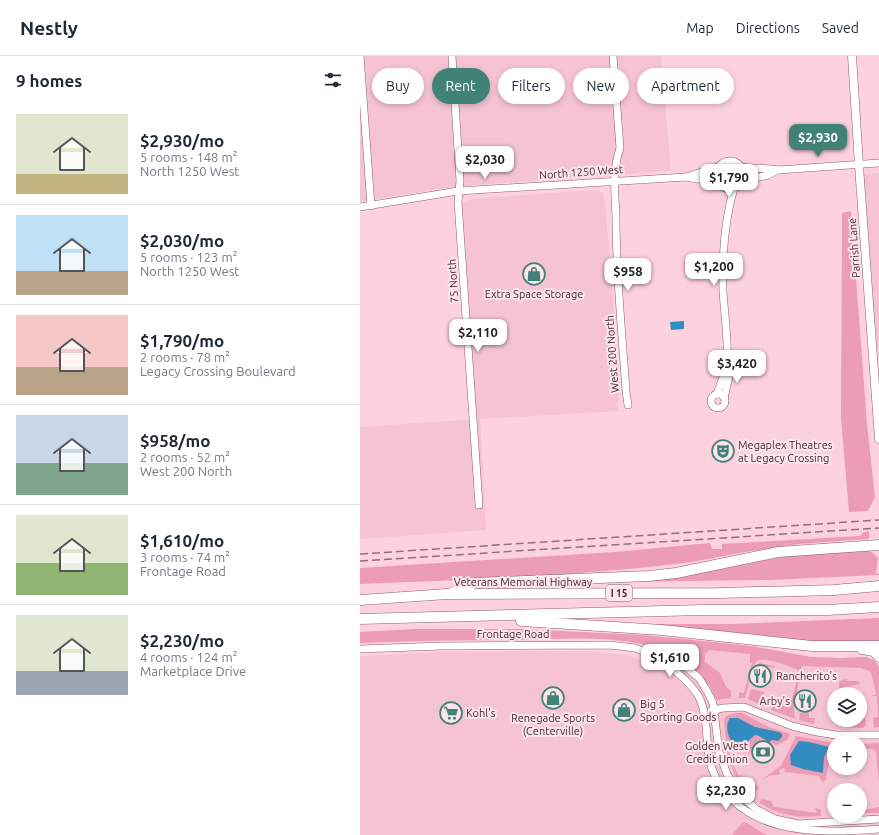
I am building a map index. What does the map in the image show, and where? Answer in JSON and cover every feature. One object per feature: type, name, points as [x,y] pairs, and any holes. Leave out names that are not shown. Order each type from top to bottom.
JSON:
[{"type":"highway","points":[[447,594],[475,583],[649,576],[695,570],[778,552],[879,544]]},
{"type":"highway","name":"Veterans Memorial Highway","points":[[360,600],[447,594],[719,593],[834,590],[879,586]]},
{"type":"highway","name":"I 15","points":[[360,619],[702,610],[827,610],[879,607]]},
{"type":"highway","points":[[461,617],[662,630],[812,646],[879,646]]},
{"type":"highway","points":[[788,644],[803,650],[829,651],[862,649],[874,651],[879,657]]},
{"type":"main road","name":"Parrish Lane","points":[[852,56],[879,439]]},
{"type":"street","points":[[360,56],[370,206]]},
{"type":"street","name":"75 North","points":[[452,56],[460,181],[458,192],[479,505]]},
{"type":"street","name":"West 200 North","points":[[613,56],[620,148],[615,161],[614,181],[616,245],[628,405]]},
{"type":"street","points":[[729,204],[722,187],[716,180],[716,173],[720,166],[728,161],[746,168],[768,168],[778,170],[879,163]]},
{"type":"street","name":"North 1250 West","points":[[686,177],[720,166]]},
{"type":"street","points":[[722,187],[731,189],[739,185],[742,181],[743,173],[741,167]]},
{"type":"street","points":[[742,181],[768,175],[778,170]]},
{"type":"street","name":"North 1250 West","points":[[360,207],[458,192],[686,177],[716,180]]},
{"type":"street","points":[[727,372],[723,376],[717,394],[713,396],[711,400],[715,407],[719,408],[723,406],[725,402],[724,398],[729,377],[727,372],[728,340],[722,268],[729,204],[734,188]]},
{"type":"street","points":[[717,394],[720,394],[724,398]]},
{"type":"street","name":"Frontage Road","points":[[360,649],[442,646],[610,645],[635,648],[665,659],[674,658],[688,668],[698,678],[710,697],[714,710],[724,769],[736,790],[756,809],[775,819],[798,824],[879,819]]},
{"type":"street","name":"Frontage Road","points":[[665,659],[670,667],[682,675],[691,685],[699,698],[704,713],[712,769],[725,793],[733,804],[744,814],[766,827],[792,833],[825,833],[879,829]]},
{"type":"street","points":[[704,713],[723,708],[744,707],[792,726],[817,732],[836,735],[879,735]]},
{"type":"shaded area","points":[[360,56],[661,56],[662,68],[637,68],[637,104],[665,104],[671,171],[444,188],[360,202]]},
{"type":"shaded area","points":[[879,173],[879,358],[872,310],[863,174]]},
{"type":"shaded area","points":[[595,190],[602,192],[605,200],[620,387],[617,405],[620,411],[480,419],[486,530],[360,539],[360,427],[476,419],[460,204],[471,199]]},
{"type":"shaded area","points":[[851,211],[867,424],[875,497],[868,511],[849,512],[841,418],[842,213]]},
{"type":"shaded area","points":[[869,531],[868,539],[799,544],[692,562],[650,567],[534,577],[360,584],[360,568],[615,552],[710,543],[712,549],[722,549],[722,544],[860,536],[864,532]]},
{"type":"shaded area","points":[[866,550],[872,552],[878,558],[876,573],[879,575],[770,580],[613,582],[682,577],[777,558],[805,554]]},
{"type":"shaded area","points":[[879,618],[879,640],[823,643],[637,624],[732,624]]},
{"type":"shaded area","points":[[414,629],[520,629],[644,635],[751,646],[811,657],[866,657],[875,661],[879,667],[879,727],[874,728],[873,718],[878,717],[877,696],[871,696],[876,694],[871,672],[861,668],[802,666],[800,671],[774,661],[758,660],[753,666],[745,698],[739,698],[739,692],[744,693],[752,663],[750,663],[750,654],[709,650],[705,654],[705,662],[720,673],[726,687],[731,691],[731,698],[717,700],[704,680],[684,661],[646,645],[626,641],[584,639],[360,643],[360,632]]},
{"type":"shaded area","points":[[667,637],[751,646],[811,657],[866,657],[875,661],[879,667],[879,835],[360,835],[360,656],[442,652],[591,651],[625,655],[653,663]]},
{"type":"shaded area","points":[[760,663],[774,666],[775,668],[768,667],[767,671],[756,668]]},
{"type":"shaded area","points":[[798,677],[798,688],[794,708],[796,719],[771,710],[774,703],[789,707]]},
{"type":"shaded area","points":[[847,679],[847,681],[859,681],[860,684],[839,687],[839,682]]},
{"type":"shaded area","points":[[751,689],[764,692],[763,696],[767,700],[765,707],[748,699]]},
{"type":"shaded area","points":[[742,713],[769,727],[790,734],[787,740],[776,745],[772,743],[770,745],[761,739],[760,741],[758,740],[749,754],[747,748],[742,749],[740,747],[728,750],[733,765],[739,776],[743,774],[737,779],[728,758],[724,719],[731,714]]},
{"type":"shaded area","points":[[800,713],[809,713],[809,718],[815,718],[814,724],[799,720]]},
{"type":"shaded area","points":[[840,727],[864,727],[863,728]]},
{"type":"shaded area","points":[[796,736],[827,742],[826,780],[822,782],[819,776],[785,772],[784,768],[779,770],[780,774],[771,775],[762,780],[781,766]]},
{"type":"shaded area","points":[[879,743],[879,782],[876,752],[873,749],[867,749],[867,744]]},
{"type":"shaded area","points":[[740,778],[748,789],[753,784],[757,786],[758,788],[751,796],[737,780]]},
{"type":"shaded area","points":[[762,799],[771,801],[774,807],[817,813],[815,808],[817,808],[821,810],[821,816],[804,817],[781,813],[766,807],[759,802]]},
{"type":"shaded area","points":[[879,807],[879,813],[867,813],[867,809]]},
{"type":"shaded area","points":[[743,822],[749,824],[767,835],[732,835]]},
{"type":"water","points":[[684,321],[684,329],[671,330],[670,322]]},
{"type":"water","points":[[730,718],[738,718],[755,727],[779,732],[782,734],[782,737],[778,741],[772,740],[769,742],[755,735],[748,741],[733,742],[727,731],[728,721]]},
{"type":"water","points":[[799,741],[827,746],[827,751],[824,757],[823,773],[791,765],[790,755]]},
{"type":"railway","points":[[360,554],[879,520]]},
{"type":"railway","points":[[360,561],[879,528]]},
{"type":"place","name":"Extra Space Storage","points":[[534,274]]},
{"type":"place","name":"Megaplex Theatres at Legacy Crossing","points":[[723,451]]},
{"type":"place","name":"Rancherito's","points":[[760,676]]},
{"type":"place","name":"Renegade Sports (Centerville)","points":[[553,698]]},
{"type":"place","name":"Arby's","points":[[805,701]]},
{"type":"place","name":"Big 5 Sporting Goods","points":[[624,710]]},
{"type":"place","name":"Kohl's","points":[[451,713]]},
{"type":"place","name":"Golden West Credit Union","points":[[763,752]]}]
